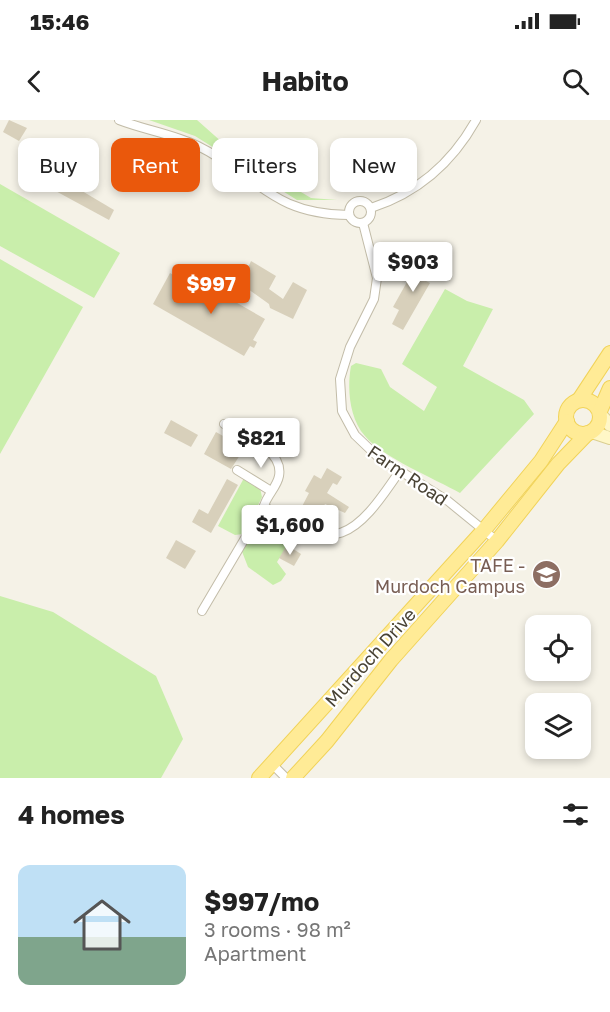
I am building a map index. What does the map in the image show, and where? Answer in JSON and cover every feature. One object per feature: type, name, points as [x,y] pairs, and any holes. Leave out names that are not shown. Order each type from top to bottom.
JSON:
[{"type":"main road","name":"Murdoch Drive","points":[[259,778],[484,530],[546,454],[567,421],[567,410],[579,400],[610,353]]},
{"type":"main road","name":"Murdoch Drive","points":[[292,778],[327,741],[391,660],[497,541],[558,464],[599,423],[600,412],[610,388]]},
{"type":"main road","points":[[579,400],[589,400],[600,412]]},
{"type":"main road","points":[[567,421],[577,433],[590,433]]},
{"type":"street","points":[[119,120],[200,147],[290,206],[325,215],[349,215]]},
{"type":"street","points":[[371,208],[395,200],[426,182],[453,154],[476,120]]},
{"type":"street","points":[[358,201],[366,202],[371,208],[370,218],[363,223],[355,223],[349,215],[351,205],[358,201]]},
{"type":"street","name":"Farm Road","points":[[363,223],[377,278],[370,311],[350,348],[340,379],[342,411],[355,435],[365,446],[399,472],[448,501],[497,541]]},
{"type":"street","points":[[600,412],[610,425]]},
{"type":"street","points":[[202,611],[279,478],[279,464],[270,451],[224,424]]},
{"type":"street","points":[[590,433],[610,438]]},
{"type":"street","points":[[237,471],[271,491]]},
{"type":"street","points":[[264,506],[309,533],[329,537],[354,529],[360,524],[372,512],[399,472]]},
{"type":"street","points":[[273,765],[286,778]]},
{"type":"green space","points":[[149,120],[197,120],[217,138],[212,138],[212,147],[195,136]]},
{"type":"green space","points":[[0,184],[120,253],[94,298],[0,246]]},
{"type":"green space","points":[[284,192],[301,192],[311,198],[337,200],[297,200]]},
{"type":"green space","points":[[0,259],[83,307],[0,454]]},
{"type":"green space","points":[[445,289],[467,301],[493,309],[463,366],[524,400],[534,414],[460,493],[396,460],[373,444],[356,421],[349,393],[351,366],[356,363],[381,369],[390,387],[424,411],[437,387],[402,364]]},
{"type":"green space","points":[[244,478],[260,488],[262,497],[246,530],[243,534],[235,535],[218,526]]},
{"type":"green space","points":[[276,518],[290,526],[295,533],[277,562],[286,574],[281,581],[273,585],[248,567],[241,549],[254,527],[263,520]]},
{"type":"green space","points":[[0,596],[53,612],[156,676],[183,739],[161,778],[0,778]]},
{"type":"building","points":[[9,120],[27,128],[18,140],[3,132]]},
{"type":"building","points":[[57,192],[84,192],[114,210],[109,220]]},
{"type":"building","points":[[428,258],[438,269],[426,281],[430,283],[403,330],[392,324],[399,310],[393,307],[412,273]]},
{"type":"building","points":[[251,261],[276,276],[269,289],[283,299],[293,282],[307,290],[293,319],[270,308],[269,304],[241,284]]},
{"type":"building","points":[[170,273],[193,286],[188,293],[203,302],[211,288],[265,319],[253,340],[257,342],[254,348],[250,346],[244,356],[153,304]]},
{"type":"building","points":[[171,420],[198,435],[191,447],[164,433]]},
{"type":"building","points":[[216,432],[232,441],[228,448],[240,455],[231,469],[204,454]]},
{"type":"building","points":[[327,468],[342,477],[337,485],[333,483],[327,493],[349,507],[345,513],[325,504],[314,526],[311,526],[296,518],[309,493],[305,491],[314,475],[321,479]]},
{"type":"building","points":[[227,479],[238,485],[211,533],[192,522],[199,509],[208,514]]},
{"type":"building","points":[[176,540],[196,551],[185,569],[166,558]]},
{"type":"building","points":[[287,545],[301,554],[294,566],[279,558]]},
{"type":"place","name":"TAFE - Murdoch Campus","points":[[546,575]]}]
